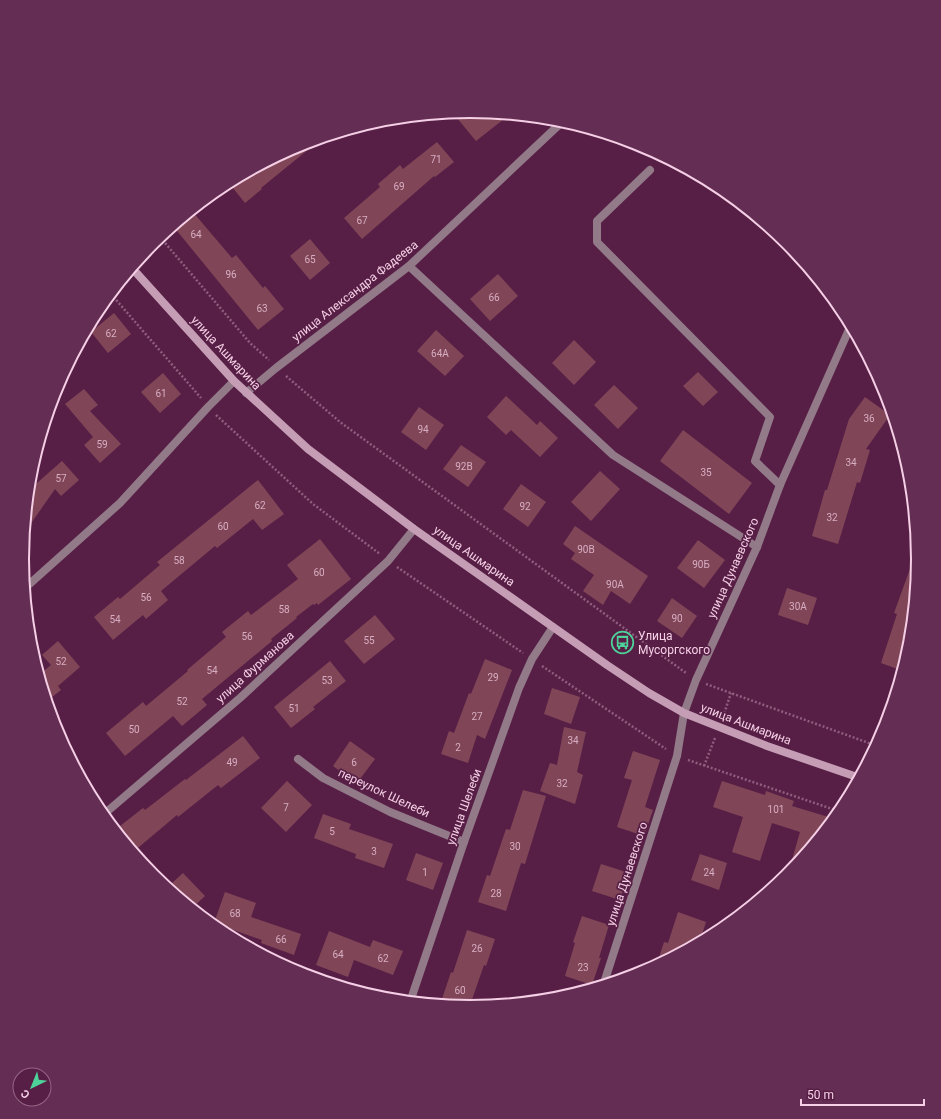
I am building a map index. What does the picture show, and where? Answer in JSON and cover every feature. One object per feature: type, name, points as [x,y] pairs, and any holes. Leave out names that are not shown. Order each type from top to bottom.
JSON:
[{"type":"street","name":"улица Александра Фадеева","points":[[246,393],[276,368],[410,266],[557,126]]},
{"type":"street","points":[[650,170],[596,221],[597,242],[770,417],[755,461],[780,485]]},
{"type":"street","points":[[410,266],[613,455],[757,547]]},
{"type":"street","name":"улица Ашмарина","points":[[136,272],[234,381],[308,449],[414,529],[607,665],[684,713],[767,746],[855,776]]},
{"type":"street","name":"улица Дунаевского","points":[[605,980],[677,756],[684,713],[696,680],[757,547],[780,485],[848,331]]},
{"type":"street","points":[[30,584],[120,503],[208,407],[234,381]]},
{"type":"street","name":"улица Фурманова","points":[[108,811],[240,698],[388,561],[414,529]]},
{"type":"street","name":"улица Шелеби","points":[[412,997],[464,842],[519,688],[532,659],[553,627]]},
{"type":"street","name":"переулок Шелеби","points":[[298,759],[323,778],[390,812],[464,842]]},
{"type":"path","points":[[164,242],[250,343],[276,368],[340,422],[696,680],[871,744]]},
{"type":"path","points":[[115,298],[208,407],[313,504],[388,561],[677,756],[834,810]]},
{"type":"building","points":[[457,118],[503,119],[476,141]]},
{"type":"building","points":[[437,142],[454,162],[435,177],[434,176],[362,239],[344,218],[380,187],[378,184],[400,165],[403,169]]},
{"type":"building","points":[[308,149],[261,188],[262,189],[245,203],[233,187],[275,164]]},
{"type":"building","points":[[195,215],[232,258],[236,255],[263,288],[265,286],[284,309],[258,330],[176,230]]},
{"type":"building","points":[[310,239],[330,263],[310,280],[290,256]]},
{"type":"building","points":[[498,274],[518,296],[490,321],[470,299]]},
{"type":"building","points":[[114,313],[131,334],[108,353],[92,333]]},
{"type":"building","points":[[436,330],[464,356],[445,376],[417,351]]},
{"type":"building","points":[[574,340],[596,362],[574,385],[552,363]]},
{"type":"building","points":[[698,372],[718,392],[703,406],[683,386]]},
{"type":"building","points":[[163,373],[181,394],[160,413],[141,392]]},
{"type":"building","points":[[614,385],[638,408],[618,429],[594,405]]},
{"type":"building","points":[[84,389],[98,405],[90,411],[121,444],[100,463],[84,445],[93,437],[65,404]]},
{"type":"building","points":[[506,396],[537,425],[540,421],[558,438],[540,457],[511,430],[506,435],[487,417]]},
{"type":"building","points":[[865,397],[887,413],[889,417],[866,449],[870,450],[860,483],[857,482],[838,544],[812,536],[825,490],[827,490],[849,419]]},
{"type":"building","points":[[419,407],[444,425],[426,450],[401,432]]},
{"type":"building","points":[[683,430],[752,483],[729,514],[660,461]]},
{"type":"building","points":[[461,445],[486,462],[468,487],[443,469]]},
{"type":"building","points":[[62,461],[79,480],[61,496],[55,489],[31,524],[35,484]]},
{"type":"building","points":[[600,471],[620,489],[591,521],[571,502]]},
{"type":"building","points":[[258,480],[284,514],[262,530],[253,519],[217,548],[215,546],[161,591],[168,600],[146,619],[143,615],[113,640],[94,617],[118,597],[120,599],[160,565],[157,562]]},
{"type":"building","points":[[521,484],[546,502],[528,527],[503,509]]},
{"type":"building","points":[[575,526],[648,576],[630,604],[611,591],[603,605],[583,591],[594,575],[571,559],[575,553],[563,544]]},
{"type":"building","points":[[320,539],[351,579],[318,605],[317,603],[314,605],[313,604],[296,617],[297,618],[271,639],[272,641],[202,699],[207,705],[182,726],[173,716],[125,756],[106,733],[143,702],[146,706],[188,671],[187,670],[226,637],[222,632],[248,611],[251,615],[298,579],[287,565]]},
{"type":"building","points":[[698,540],[725,560],[704,588],[677,568]]},
{"type":"building","points":[[912,564],[908,617],[904,646],[898,669],[881,663],[897,614],[894,613]]},
{"type":"building","points":[[787,588],[817,598],[808,625],[778,615]]},
{"type":"building","points":[[672,598],[697,616],[682,638],[657,621]]},
{"type":"building","points":[[375,615],[395,639],[364,664],[344,641]]},
{"type":"building","points":[[58,641],[80,667],[58,686],[61,690],[51,698],[43,671],[51,665],[42,655]]},
{"type":"building","points":[[485,659],[512,670],[485,739],[477,735],[468,763],[441,754],[449,731],[454,733],[469,693],[471,694]]},
{"type":"building","points":[[330,661],[346,681],[313,707],[315,709],[291,728],[274,707]]},
{"type":"building","points":[[552,688],[580,697],[571,724],[544,714]]},
{"type":"building","points":[[564,727],[586,732],[577,772],[583,775],[575,804],[540,791],[550,763],[557,765]]},
{"type":"building","points":[[243,736],[260,758],[221,788],[218,785],[178,817],[177,815],[137,849],[119,827],[143,808],[145,810],[185,779],[186,780]]},
{"type":"building","points":[[350,741],[375,759],[357,783],[333,766]]},
{"type":"building","points":[[633,751],[660,760],[645,807],[653,810],[644,836],[617,827],[632,780],[624,778]]},
{"type":"building","points":[[287,781],[312,805],[286,832],[261,808]]},
{"type":"building","points":[[722,781],[765,795],[766,791],[794,801],[792,806],[829,817],[791,863],[800,832],[772,823],[760,861],[732,852],[743,817],[713,807]]},
{"type":"building","points":[[523,790],[546,796],[525,864],[521,863],[506,911],[478,902],[487,875],[490,876],[506,829],[510,830]]},
{"type":"building","points":[[323,814],[351,824],[349,829],[393,844],[384,868],[355,858],[356,854],[314,838]]},
{"type":"building","points":[[416,853],[443,863],[433,890],[406,880]]},
{"type":"building","points":[[700,854],[727,863],[719,890],[691,880]]},
{"type":"building","points":[[601,864],[629,873],[620,900],[592,891]]},
{"type":"building","points":[[183,873],[205,896],[196,905],[171,884]]},
{"type":"building","points":[[225,892],[256,903],[251,917],[301,934],[294,955],[261,943],[262,940],[225,927],[215,920]]},
{"type":"building","points":[[678,912],[706,922],[702,936],[659,958],[664,942],[668,943]]},
{"type":"building","points":[[582,916],[609,925],[599,958],[601,958],[592,984],[565,976],[575,943],[573,942]]},
{"type":"building","points":[[467,930],[495,939],[471,1001],[442,999],[451,972],[453,973]]},
{"type":"building","points":[[329,931],[370,947],[373,940],[403,951],[393,975],[354,960],[348,977],[316,965]]},
{"type":"place","name":"Улица Мусоргского","points":[[622,643]]}]
